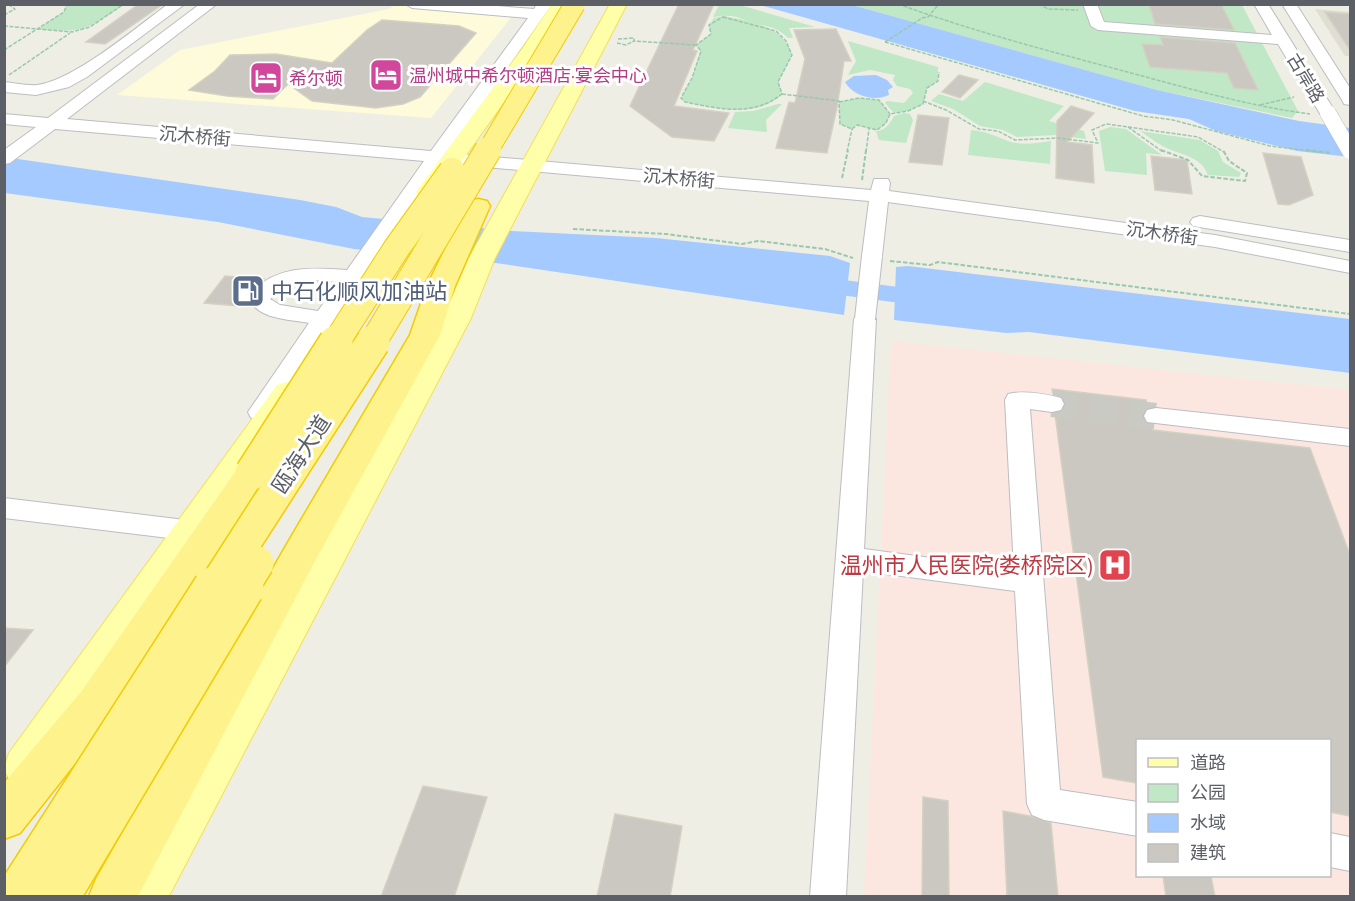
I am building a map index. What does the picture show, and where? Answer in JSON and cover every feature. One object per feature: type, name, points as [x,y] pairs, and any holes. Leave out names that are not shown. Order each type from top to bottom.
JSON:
[{"type":"highway","name":"瓯海大道","points":[[17,897],[370,347],[532,49],[575,4]]},
{"type":"highway","name":"瓯海大道","points":[[58,897],[389,341],[491,214],[593,4]]},
{"type":"highway","points":[[4,818],[96,705],[252,473],[396,249],[449,175],[532,49]]},
{"type":"highway","points":[[124,896],[300,554],[425,335],[441,286],[491,214]]},
{"type":"main road","name":"瓯海大道","points":[[4,794],[391,232],[449,151],[532,49],[561,4]]},
{"type":"main road","name":"瓯海大道","points":[[124,896],[457,318],[482,258],[491,214],[537,159],[619,4]]},
{"type":"street","points":[[4,87],[36,90],[63,84],[81,74],[178,4]]},
{"type":"street","points":[[7,157],[210,4]]},
{"type":"street","points":[[412,4],[542,9],[532,49]]},
{"type":"street","name":"古岸路","points":[[1261,4],[1345,153]]},
{"type":"street","name":"古岸路","points":[[1289,4],[1350,100]]},
{"type":"street","points":[[1091,7],[1098,26],[1283,40]]},
{"type":"street","name":"沉木桥街","points":[[4,103],[449,151],[874,186],[1244,227],[1350,246]]},
{"type":"street","name":"沉木桥街","points":[[4,119],[449,151]]},
{"type":"street","name":"沉木桥街","points":[[537,159],[842,178],[925,200],[1215,241],[1350,267]]},
{"type":"street","points":[[828,897],[874,186]]},
{"type":"street","points":[[4,770],[177,529],[352,277],[391,232]]},
{"type":"street","points":[[323,319],[274,310],[262,304],[259,298],[269,286],[282,278],[317,274],[352,277]]},
{"type":"street","points":[[1052,404],[1017,400],[1044,804],[1136,819]]},
{"type":"street","points":[[1156,416],[1347,445]]},
{"type":"street","points":[[4,508],[177,529]]},
{"type":"street","points":[[850,558],[1029,582]]},
{"type":"street","points":[[1331,850],[1350,854]]},
{"type":"path","points":[[4,15],[15,9],[8,4]]},
{"type":"path","points":[[4,50],[64,12],[67,4]]},
{"type":"path","points":[[4,78],[72,32],[90,27],[124,4]]},
{"type":"path","points":[[898,4],[928,17],[1091,63],[1258,105],[1323,114]]},
{"type":"path","points":[[939,4],[928,17],[922,18],[885,42],[1143,116],[1173,120],[1270,146],[1345,153]]},
{"type":"path","points":[[1039,4],[1048,9],[1061,10],[1091,7]]},
{"type":"path","points":[[634,41],[634,38],[623,37],[615,40],[618,44],[626,45],[634,41],[696,45],[711,34],[709,25],[714,18],[724,16],[770,28],[788,43],[792,55],[778,82],[782,94]]},
{"type":"path","points":[[4,26],[72,32]]},
{"type":"path","points":[[696,45],[701,51],[681,98],[685,102],[732,110],[750,109],[774,103],[782,94]]},
{"type":"path","points":[[890,114],[908,111],[923,104],[927,88],[939,81],[939,72]]},
{"type":"path","points":[[782,94],[839,102],[859,98],[879,100],[890,114]]},
{"type":"path","points":[[1258,105],[1294,97]]},
{"type":"path","points":[[923,101],[946,110],[979,129],[998,131],[1015,140],[1058,138],[1098,143],[1092,130],[1106,124],[1128,127],[1208,140],[1222,149],[1229,161],[1247,173],[1245,181],[1202,176],[1196,166],[1184,157],[1166,153],[1128,127]]},
{"type":"path","points":[[839,102],[840,124],[852,129]]},
{"type":"path","points":[[842,178],[852,129],[857,125],[865,125],[869,129],[877,130],[886,123],[890,114]]},
{"type":"path","points":[[869,129],[874,186]]},
{"type":"path","points":[[573,230],[666,234],[742,244],[758,241],[825,249],[847,257],[930,265],[939,262],[1350,314]]},
{"type":"shaded area","points":[[394,5],[521,5],[431,118],[117,95],[180,50],[389,9]]},
{"type":"shaded area","points":[[1315,9],[1350,12],[1350,56],[1345,56]]},
{"type":"shaded area","name":"温州市人民医院(娄桥院区)","points":[[891,341],[1350,390],[1350,896],[864,896]]},
{"type":"green space","points":[[67,5],[124,5],[84,28],[76,30],[38,29],[64,12]]},
{"type":"green space","points":[[719,5],[740,5],[815,27],[789,28],[793,38],[788,38],[776,29],[731,16],[713,17]]},
{"type":"green space","points":[[852,5],[1242,5],[1298,111],[1292,118],[1157,90]]},
{"type":"green space","points":[[724,16],[765,26],[774,31],[788,45],[792,55],[778,82],[782,94],[772,102],[761,107],[736,110],[685,102],[681,98],[692,78],[701,51],[696,45],[711,34],[709,25],[714,18]]},
{"type":"green space","points":[[848,41],[938,67],[938,81],[927,88],[923,104],[908,111],[894,113],[885,103],[887,101],[904,103],[913,93],[910,89],[897,86],[893,80],[895,75],[870,70],[848,75],[856,61]]},
{"type":"green space","points":[[985,82],[1064,106],[1049,121],[1084,131],[1086,139],[1056,135],[1017,137],[1003,130],[980,126],[953,109],[931,101],[939,94],[963,101]]},
{"type":"green space","points":[[859,98],[879,100],[890,114],[886,123],[877,130],[857,125],[852,129],[840,124],[839,102]]},
{"type":"green space","points":[[782,104],[766,120],[767,132],[728,128],[735,112],[753,111]]},
{"type":"green space","points":[[910,114],[913,120],[906,143],[879,140],[876,131],[887,126],[894,116]]},
{"type":"green space","points":[[1110,127],[1126,129],[1162,155],[1146,153],[1147,175],[1105,171],[1099,131]]},
{"type":"green space","points":[[971,130],[1018,143],[1051,141],[1050,164],[968,155]]},
{"type":"green space","points":[[1140,131],[1200,140],[1218,151],[1223,162],[1241,173],[1239,177],[1208,175],[1197,161],[1165,147]]},
{"type":"water","points":[[760,5],[852,5],[1157,90],[1299,121],[1350,128],[1350,157],[1297,151],[1216,131],[1189,119],[1135,111]]},
{"type":"water","points":[[876,75],[887,80],[893,87],[888,90],[889,95],[877,98],[864,96],[853,91],[845,82],[854,76]]},
{"type":"water","points":[[4,157],[300,200],[336,207],[362,217],[512,231],[656,238],[830,256],[850,263],[844,315],[496,263],[354,249],[218,222],[5,193]]},
{"type":"water","points":[[908,266],[1350,319],[1350,373],[1029,332],[1006,333],[894,320],[896,267]]},
{"type":"building","points":[[139,4],[163,4],[105,44],[86,42]]},
{"type":"building","points":[[679,4],[714,4],[693,50],[697,51],[674,106],[729,113],[714,141],[672,137],[630,106]]},
{"type":"building","points":[[1149,4],[1221,4],[1234,30],[1155,24]]},
{"type":"building","points":[[1325,12],[1350,14],[1350,50]]},
{"type":"building","points":[[382,20],[459,26],[476,33],[420,97],[403,104],[376,108],[312,101],[288,84],[273,99],[227,96],[189,90],[215,71],[230,55],[276,54],[332,63],[367,30]]},
{"type":"building","points":[[836,29],[851,61],[844,61],[827,153],[776,148],[789,102],[795,103],[805,59],[794,30]]},
{"type":"building","points":[[1160,37],[1235,43],[1258,90],[1234,88],[1227,73],[1150,67],[1142,44],[1163,45]]},
{"type":"building","points":[[959,75],[978,80],[960,98],[942,92]]},
{"type":"building","points":[[1071,106],[1094,113],[1067,142],[1092,145],[1094,183],[1056,178],[1057,121]]},
{"type":"building","points":[[918,115],[949,118],[942,165],[909,162]]},
{"type":"building","points":[[1263,153],[1301,157],[1313,195],[1289,205],[1278,204]]},
{"type":"building","points":[[1151,156],[1187,160],[1192,194],[1155,190]]},
{"type":"building","points":[[225,276],[264,279],[246,297],[251,307],[204,303]]},
{"type":"building","points":[[1052,389],[1146,400],[1148,407],[1142,417],[1145,423],[1152,425],[1153,430],[1310,448],[1350,555],[1350,816],[1331,812],[1331,739],[1136,739],[1136,783],[1103,777],[1055,414],[1063,411],[1066,403],[1062,396],[1053,394]]},
{"type":"building","points":[[4,628],[33,630],[4,667]]},
{"type":"building","points":[[423,786],[487,797],[454,897],[381,897]]},
{"type":"building","points":[[923,797],[948,801],[949,897],[922,897]]},
{"type":"building","points":[[1003,811],[1051,823],[1058,897],[1007,897]]},
{"type":"building","points":[[615,814],[682,826],[670,897],[597,897]]},
{"type":"building","points":[[1163,877],[1211,877],[1215,897],[1166,897]]},
{"type":"waterway","points":[[805,283],[937,300]]},
{"type":"tunnel","points":[[1052,404],[1156,416]]},
{"type":"place","name":"温州城中希尔顿酒店·宴会中心","points":[[386,75]]},
{"type":"place","name":"希尔顿","points":[[266,78]]},
{"type":"place","name":"中石化顺风加油站","points":[[248,291]]},
{"type":"place","name":"温州市人民医院(娄桥院区)","points":[[1115,565]]}]
